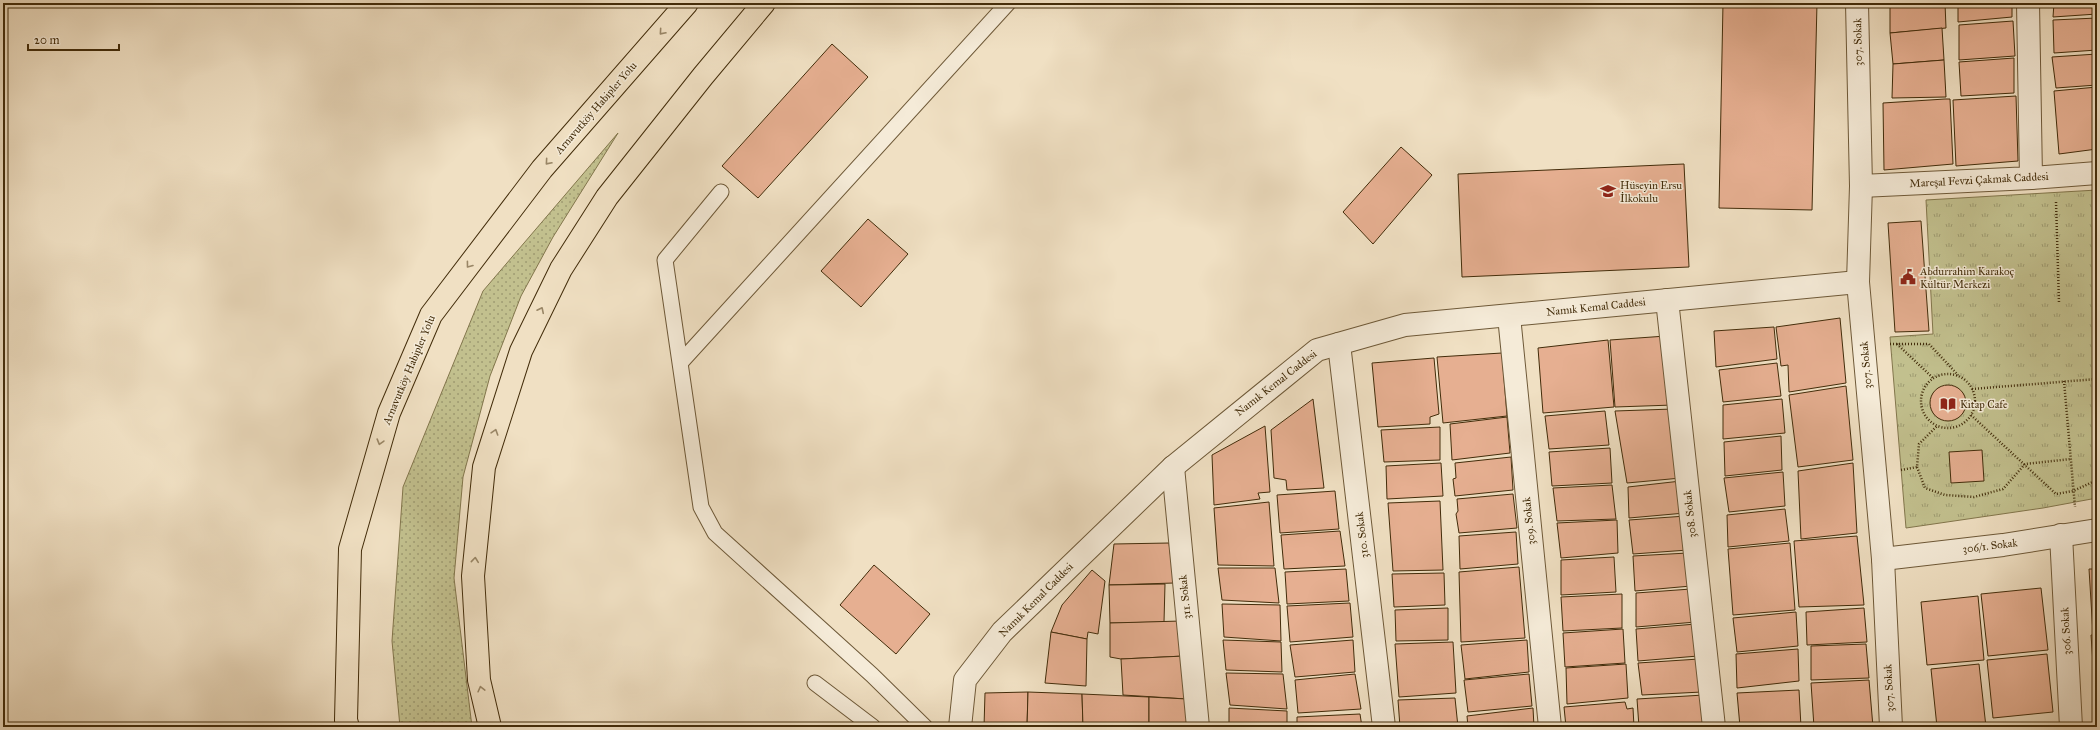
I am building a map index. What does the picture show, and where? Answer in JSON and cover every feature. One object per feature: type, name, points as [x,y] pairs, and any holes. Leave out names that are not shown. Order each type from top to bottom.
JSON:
[{"type":"highway","name":"Arnavutköy Habipler Yolu","points":[[348,727],[346,720],[350,549],[388,413],[431,315],[542,169],[687,3]]},
{"type":"highway","points":[[490,727],[479,680],[473,576],[484,467],[521,351],[561,269],[607,197],[764,3]]},
{"type":"street","name":"307. Sokak","points":[[1857,3],[1861,186],[1858,282],[1883,559],[1891,727]]},
{"type":"street","points":[[2028,3],[2031,178]]},
{"type":"street","name":"Mareşal Fevzi Çakmak Caddesi","points":[[1861,186],[2031,178],[2097,173]]},
{"type":"street","name":"Namık Kemal Caddesi","points":[[960,727],[964,680],[1002,632],[1172,467],[1316,350],[1405,325],[1858,282]]},
{"type":"street","name":"308. Sokak","points":[[1667,300],[1714,727]]},
{"type":"street","name":"309. Sokak","points":[[1509,316],[1550,727]]},
{"type":"street","name":"310. Sokak","points":[[1339,344],[1384,727]]},
{"type":"street","name":"311. Sokak","points":[[1172,467],[1198,727]]},
{"type":"street","name":"306/1. Sokak","points":[[1883,559],[2003,545],[2079,533]]},
{"type":"street","name":"306. Sokak","points":[[2071,727],[2079,533]]},
{"type":"lane","points":[[681,362],[1008,3]]},
{"type":"lane","points":[[721,192],[665,260],[701,507],[715,533],[872,675],[925,727]]},
{"type":"lane","points":[[815,683],[873,727]]},
{"type":"path","points":[[2055,176],[2059,303]]},
{"type":"path","points":[[1933,378],[1897,344],[1929,344],[1959,376]]},
{"type":"path","points":[[1950,373],[1959,376],[1967,381],[1975,398],[1971,415],[1956,427],[1947,428],[1938,426],[1925,415],[1920,399],[1926,384],[1933,378],[1950,373]]},
{"type":"path","points":[[1972,389],[2097,379]]},
{"type":"path","points":[[2064,381],[2079,533]]},
{"type":"path","points":[[1971,415],[2056,494],[2074,491],[2097,480]]},
{"type":"path","points":[[1938,426],[1918,444],[1918,467],[1925,488],[1945,495],[1974,497],[2003,489],[2025,464],[2071,459]]},
{"type":"path","points":[[1875,475],[1918,467]]},
{"type":"green space","points":[[618,133],[553,237],[521,296],[490,376],[463,477],[454,578],[472,727],[400,727],[392,641],[403,487],[483,291]]},
{"type":"green space","points":[[2097,190],[2097,498],[2043,508],[1906,528],[1890,337],[1933,334],[1926,200]]},
{"type":"building","points":[[1723,3],[1817,3],[1812,210],[1719,208]]},
{"type":"building","points":[[1890,3],[1945,3],[1946,28],[1890,33]]},
{"type":"building","points":[[1958,3],[2012,3],[2012,17],[1958,22]]},
{"type":"building","points":[[2054,3],[2097,3],[2097,14],[2053,17]]},
{"type":"building","points":[[2097,18],[2097,50],[2054,53],[2053,20]]},
{"type":"building","points":[[2013,21],[2015,56],[1959,60],[1959,25]]},
{"type":"building","points":[[1942,28],[1944,60],[1893,64],[1890,33]]},
{"type":"building","points":[[832,44],[868,77],[758,198],[722,166]]},
{"type":"building","points":[[2097,54],[2097,85],[2056,88],[2052,57]]},
{"type":"building","points":[[2014,58],[2014,93],[1961,96],[1959,62]]},
{"type":"building","points":[[1944,60],[1946,97],[1892,98],[1893,64]]},
{"type":"building","points":[[2097,87],[2097,149],[2059,154],[2054,91]]},
{"type":"building","points":[[2016,96],[2018,161],[1956,166],[1953,100]]},
{"type":"building","points":[[1950,99],[1953,164],[1884,170],[1883,103]]},
{"type":"building","points":[[1401,147],[1432,175],[1373,244],[1343,212]]},
{"type":"building","points":[[1684,164],[1689,267],[1462,277],[1458,174]]},
{"type":"building","points":[[868,219],[908,254],[861,307],[821,271]]},
{"type":"building","name":"Abdurrahim Karakoç Kültür Merkezi","points":[[1921,221],[1929,331],[1895,332],[1888,223]]},
{"type":"building","points":[[1840,318],[1846,383],[1789,392],[1788,365],[1781,366],[1776,327]]},
{"type":"building","points":[[1774,327],[1777,359],[1716,367],[1714,331]]},
{"type":"building","points":[[1666,336],[1673,405],[1615,407],[1610,340]]},
{"type":"building","points":[[1608,340],[1614,407],[1543,413],[1538,348]]},
{"type":"building","points":[[1502,353],[1507,416],[1443,423],[1437,357]]},
{"type":"building","points":[[1434,358],[1439,414],[1430,417],[1430,424],[1378,427],[1372,363]]},
{"type":"building","points":[[1777,363],[1781,396],[1723,402],[1719,370]]},
{"type":"building","name":"Kitap Cafe","points":[[1948,385],[1961,390],[1966,403],[1961,416],[1948,421],[1935,416],[1930,403],[1935,390]]},
{"type":"building","points":[[1846,386],[1853,460],[1798,467],[1789,395]]},
{"type":"building","points":[[1313,399],[1324,488],[1287,490],[1286,480],[1274,478],[1271,430]]},
{"type":"building","points":[[1782,399],[1785,433],[1723,439],[1723,405]]},
{"type":"building","points":[[1673,409],[1681,478],[1627,483],[1615,411]]},
{"type":"building","points":[[1605,411],[1609,445],[1549,449],[1545,416]]},
{"type":"building","points":[[1507,417],[1510,453],[1452,460],[1450,424]]},
{"type":"building","points":[[1265,426],[1270,492],[1258,493],[1260,499],[1214,505],[1212,455]]},
{"type":"building","points":[[1440,427],[1440,460],[1384,462],[1381,430]]},
{"type":"building","points":[[1781,436],[1782,470],[1725,476],[1724,442]]},
{"type":"building","points":[[1610,448],[1612,483],[1552,486],[1549,452]]},
{"type":"building","points":[[1982,450],[1984,481],[1951,483],[1949,452]]},
{"type":"building","points":[[1511,457],[1513,490],[1455,496],[1453,479],[1456,478],[1455,463]]},
{"type":"building","points":[[1441,463],[1443,496],[1387,499],[1386,466]]},
{"type":"building","points":[[1853,463],[1857,533],[1801,539],[1798,471]]},
{"type":"building","points":[[1783,472],[1785,506],[1729,512],[1724,478]]},
{"type":"building","points":[[1681,481],[1685,513],[1629,518],[1628,487]]},
{"type":"building","points":[[1612,485],[1616,519],[1557,521],[1553,488]]},
{"type":"building","points":[[1335,491],[1339,529],[1280,533],[1277,495]]},
{"type":"building","points":[[1513,494],[1517,528],[1459,533],[1456,514],[1458,511],[1457,499]]},
{"type":"building","points":[[1440,501],[1443,570],[1393,571],[1388,503]]},
{"type":"building","points":[[1269,502],[1274,566],[1218,565],[1214,508]]},
{"type":"building","points":[[1785,509],[1789,541],[1728,547],[1727,515]]},
{"type":"building","points":[[1686,516],[1688,550],[1633,554],[1629,520]]},
{"type":"building","points":[[1617,520],[1618,553],[1561,558],[1557,523]]},
{"type":"building","points":[[1340,531],[1345,566],[1284,569],[1281,535]]},
{"type":"building","points":[[1516,532],[1518,564],[1460,569],[1459,536]]},
{"type":"building","points":[[1857,536],[1864,605],[1799,607],[1794,541]]},
{"type":"building","points":[[1169,543],[1174,583],[1109,585],[1114,544]]},
{"type":"building","points":[[1790,543],[1795,610],[1733,615],[1728,549]]},
{"type":"building","points":[[1688,553],[1691,586],[1635,591],[1633,556]]},
{"type":"building","points":[[1614,557],[1616,592],[1561,595],[1561,560]]},
{"type":"building","points":[[874,565],[930,614],[896,654],[840,605]]},
{"type":"building","points":[[1519,567],[1525,638],[1461,642],[1459,572]]},
{"type":"building","points":[[1218,568],[1275,568],[1279,603],[1222,600]]},
{"type":"building","points":[[1346,569],[1349,601],[1287,604],[1285,572]]},
{"type":"building","points":[[2089,569],[2097,569],[2097,633],[2093,634]]},
{"type":"building","points":[[1092,570],[1105,581],[1098,634],[1088,632],[1087,639],[1051,632],[1062,605]]},
{"type":"building","points":[[1444,573],[1445,605],[1394,607],[1392,574]]},
{"type":"building","points":[[1165,584],[1164,622],[1110,623],[1109,585]]},
{"type":"building","points":[[2041,588],[2048,650],[1988,656],[1981,594]]},
{"type":"building","points":[[1691,589],[1696,622],[1636,627],[1636,593]]},
{"type":"building","points":[[1622,594],[1622,628],[1563,631],[1561,597]]},
{"type":"building","points":[[1978,596],[1984,660],[1927,665],[1921,602]]},
{"type":"building","points":[[1350,603],[1353,637],[1290,642],[1287,606]]},
{"type":"building","points":[[1222,604],[1280,605],[1281,641],[1224,637]]},
{"type":"building","points":[[1448,608],[1448,640],[1396,641],[1395,610]]},
{"type":"building","points":[[1864,608],[1867,642],[1807,645],[1806,612]]},
{"type":"building","points":[[1796,612],[1798,646],[1737,652],[1733,618]]},
{"type":"building","points":[[1181,621],[1184,656],[1121,659],[1110,657],[1110,623]]},
{"type":"building","points":[[1696,624],[1698,656],[1638,661],[1636,629]]},
{"type":"building","points":[[1623,629],[1625,663],[1565,667],[1563,633]]},
{"type":"building","points":[[1051,632],[1087,639],[1086,686],[1045,683]]},
{"type":"building","points":[[2091,635],[2097,635],[2096,706]]},
{"type":"building","points":[[1223,640],[1281,642],[1282,672],[1226,670]]},
{"type":"building","points":[[1353,640],[1355,672],[1295,677],[1290,645]]},
{"type":"building","points":[[1527,640],[1529,672],[1465,679],[1461,645]]},
{"type":"building","points":[[1453,642],[1456,693],[1399,697],[1395,644]]},
{"type":"building","points":[[1866,644],[1869,678],[1811,680],[1811,646]]},
{"type":"building","points":[[1798,649],[1799,681],[1737,688],[1736,654]]},
{"type":"building","points":[[2047,654],[2053,712],[1993,718],[1987,660]]},
{"type":"building","points":[[1184,656],[1187,699],[1123,695],[1121,659]]},
{"type":"building","points":[[1699,659],[1702,692],[1642,695],[1638,663]]},
{"type":"building","points":[[1626,664],[1628,698],[1567,704],[1566,668]]},
{"type":"building","points":[[1979,664],[1986,727],[1937,727],[1931,669]]},
{"type":"building","points":[[1226,673],[1283,674],[1287,709],[1230,705]]},
{"type":"building","points":[[1355,674],[1361,709],[1298,713],[1295,680]]},
{"type":"building","points":[[1529,674],[1532,706],[1468,712],[1464,680]]},
{"type":"building","points":[[1869,680],[1873,727],[1814,727],[1811,683]]},
{"type":"building","points":[[1799,690],[1801,727],[1740,727],[1737,693]]},
{"type":"building","points":[[1028,692],[1027,727],[984,727],[985,693]]},
{"type":"building","points":[[1028,692],[1082,694],[1083,727],[1027,727]]},
{"type":"building","points":[[1082,694],[1149,697],[1149,727],[1083,727]]},
{"type":"building","points":[[1704,695],[1709,727],[1639,727],[1637,699]]},
{"type":"building","points":[[1149,697],[1187,699],[1188,727],[1149,727]]},
{"type":"building","points":[[1455,698],[1458,727],[1400,727],[1398,700]]},
{"type":"building","points":[[1625,702],[1627,709],[1633,708],[1634,727],[1566,727],[1564,707]]},
{"type":"building","points":[[1229,708],[1287,711],[1287,727],[1229,727]]},
{"type":"building","points":[[1533,708],[1534,727],[1468,727],[1467,716]]},
{"type":"building","points":[[1360,714],[1362,727],[1297,727],[1297,717]]},
{"type":"place","name":"Hüseyin Ersu İlkokulu","points":[[1608,191]]},
{"type":"place","name":"Abdurrahim Karakoç Kültür Merkezi","points":[[1908,277]]},
{"type":"place","name":"Kitap Cafe","points":[[1948,404]]}]
